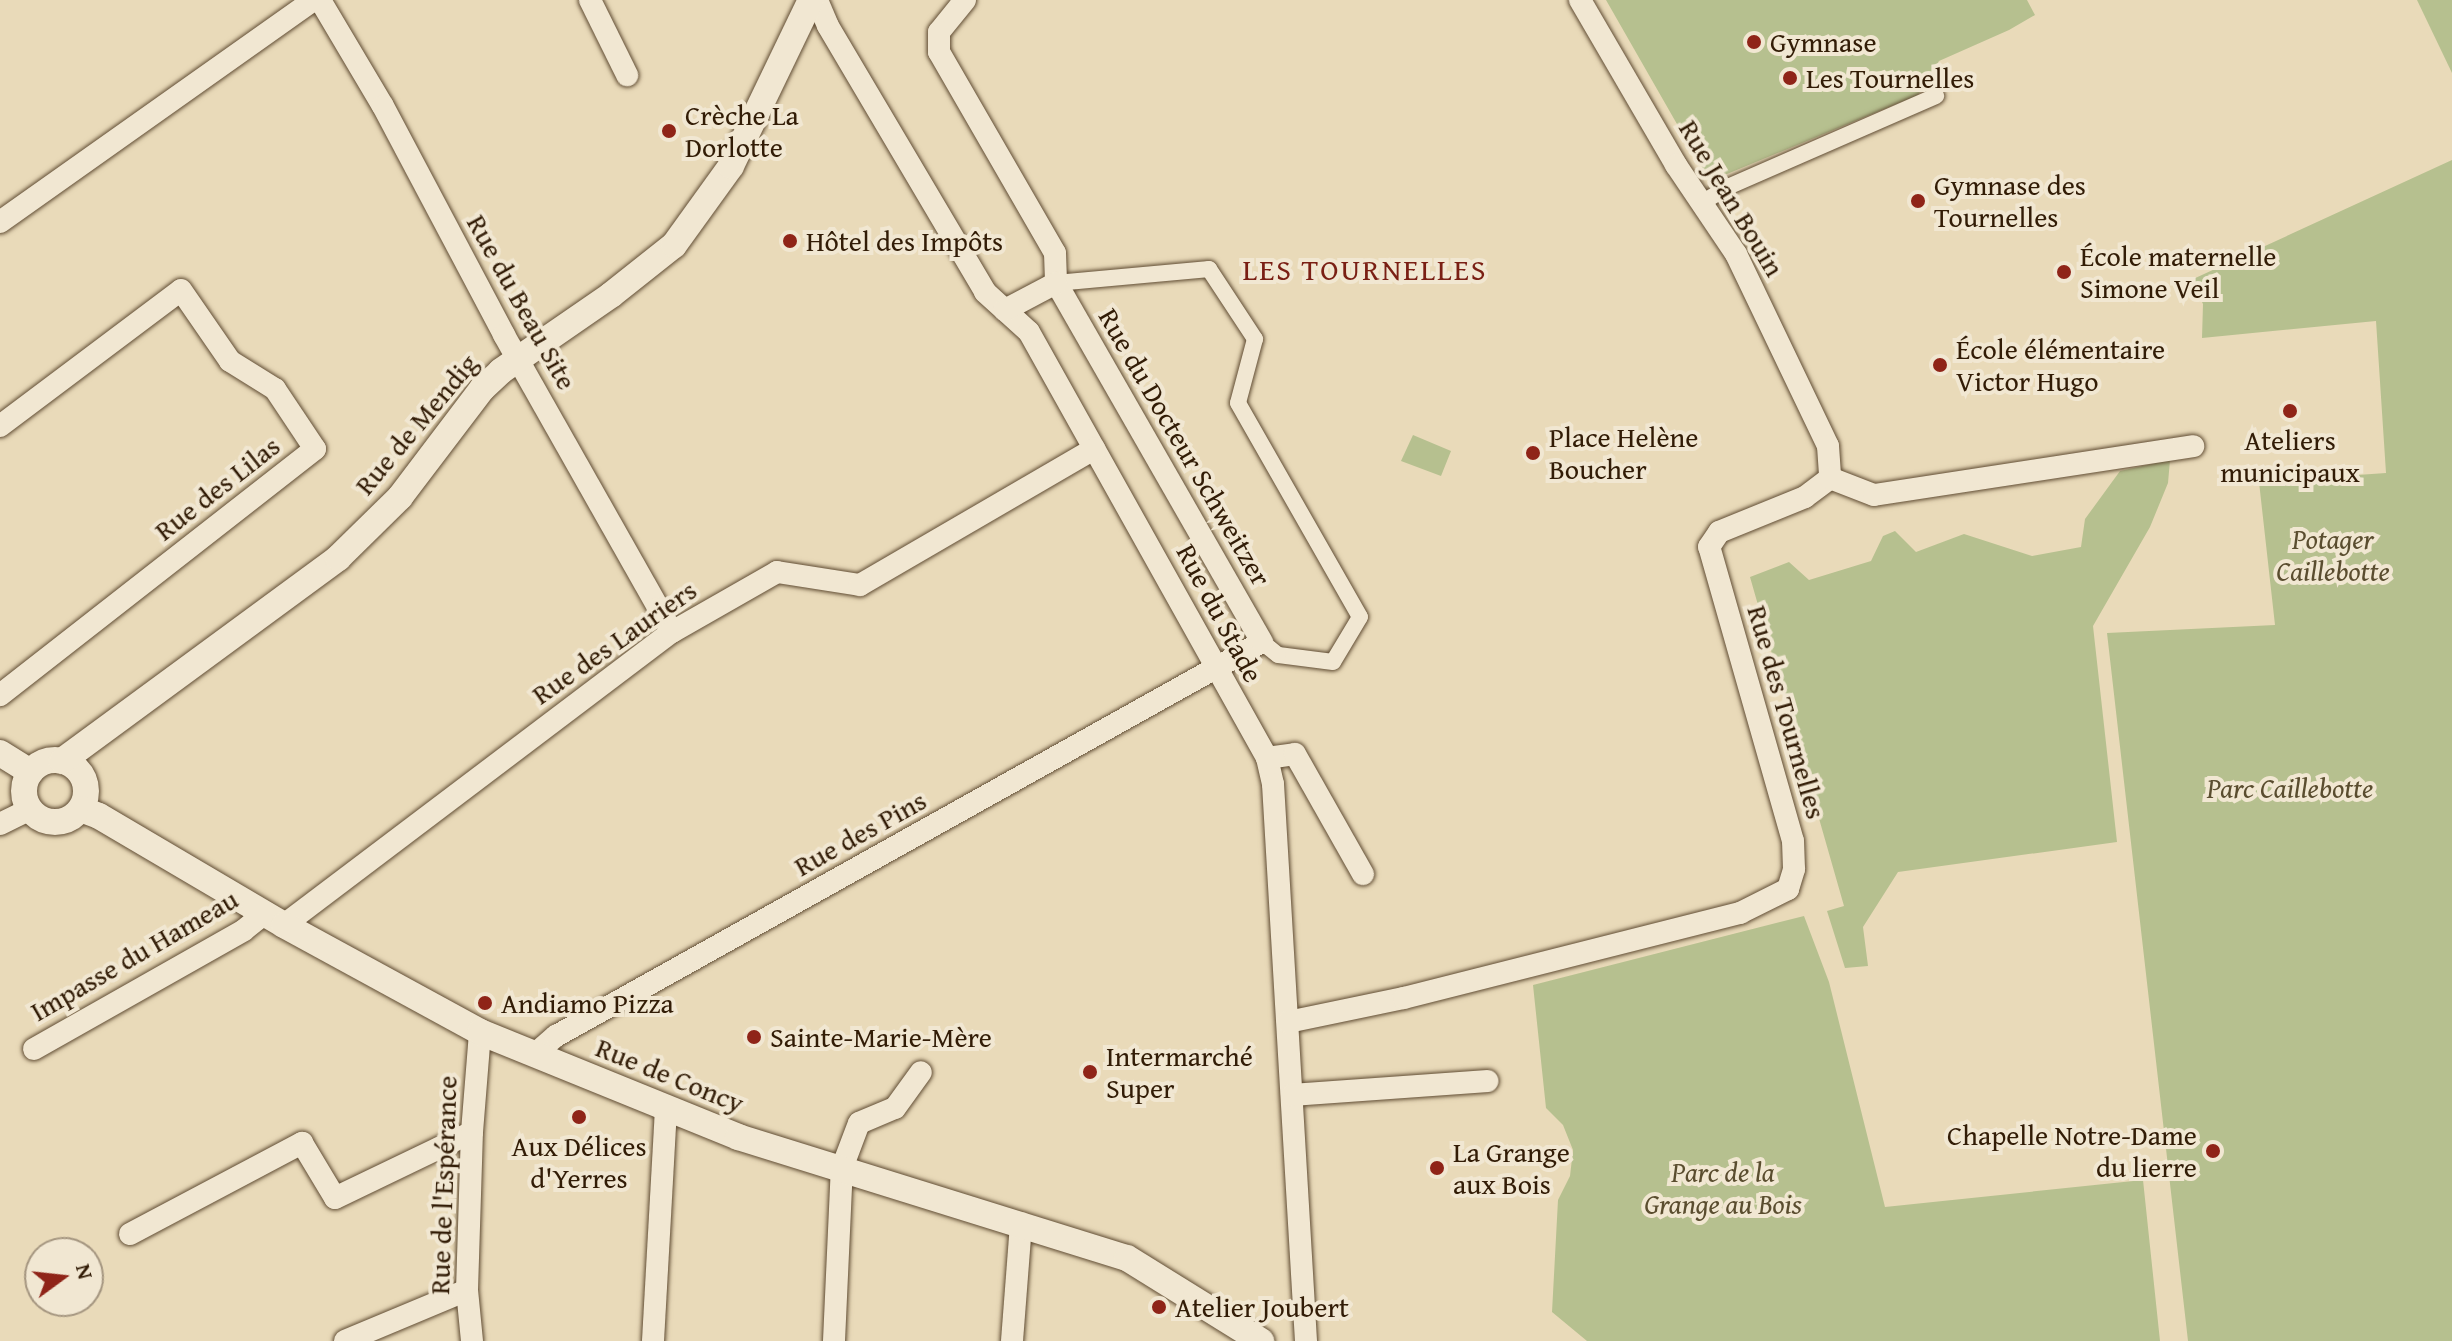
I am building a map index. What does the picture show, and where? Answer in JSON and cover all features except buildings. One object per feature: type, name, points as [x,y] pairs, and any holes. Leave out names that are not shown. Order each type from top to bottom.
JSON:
[{"type":"street","points":[[0,222],[313,0]]},
{"type":"street","name":"Rue du Beau Site","points":[[320,0],[383,106],[672,632]]},
{"type":"street","points":[[590,0],[627,75]]},
{"type":"street","name":"Rue de Mendig","points":[[62,761],[338,558],[400,497],[482,389],[519,358],[611,295],[674,245],[731,166],[811,0]]},
{"type":"street","name":"Rue du Stade","points":[[817,0],[828,26],[985,292],[1029,332],[1267,758],[1273,784],[1306,1341]]},
{"type":"street","name":"Rue du Docteur Schweitzer","points":[[965,0],[939,32],[939,52],[1055,253],[1056,283],[1262,642],[1278,655],[1333,662],[1360,617],[1238,403],[1255,339],[1209,269],[1056,283],[1005,310]]},
{"type":"street","name":"Rue Jean Bouin","points":[[1580,0],[1676,165],[1736,254],[1828,446],[1830,478]]},
{"type":"street","points":[[1703,202],[1730,186],[1936,96]]},
{"type":"street","name":"Rue des Lilas","points":[[0,426],[181,290],[230,361],[275,389],[315,449],[0,695]]},
{"type":"street","points":[[1830,478],[1874,495],[2193,446]]},
{"type":"street","name":"Rue des Lauriers","points":[[274,919],[672,632],[777,572],[860,585],[1094,449]]},
{"type":"street","name":"Rue des Tournelles","points":[[1288,1022],[1404,998],[1740,913],[1788,889],[1794,869],[1793,841],[1709,547],[1719,532],[1805,497],[1830,478]]},
{"type":"street","points":[[1217,669],[1262,642]]},
{"type":"street","name":"Rue des Pins","points":[[535,1054],[556,1036],[1217,669]]},
{"type":"street","points":[[0,753],[30,772]]},
{"type":"street","points":[[1267,758],[1295,754],[1363,874]]},
{"type":"street","points":[[62,761],[82,776],[86,793],[81,809],[70,819],[53,823],[29,810],[23,791],[30,772],[44,762],[62,761]]},
{"type":"street","name":"Rue de Concy","points":[[81,809],[99,816],[274,919],[480,1032],[738,1137],[1127,1258],[1261,1341]]},
{"type":"street","points":[[0,824],[29,810]]},
{"type":"street","name":"Impasse du Hameau","points":[[34,1049],[244,930],[274,919]]},
{"type":"street","name":"Rue de l'Espérance","points":[[472,1341],[467,1290],[472,1132],[480,1032]]},
{"type":"street","points":[[834,1341],[842,1168],[859,1123],[895,1108],[921,1072]]},
{"type":"street","points":[[1292,1095],[1488,1081]]},
{"type":"street","points":[[653,1341],[666,1109]]},
{"type":"street","points":[[130,1234],[302,1143],[335,1198],[472,1132]]},
{"type":"street","points":[[1012,1341],[1021,1223]]},
{"type":"street","points":[[345,1341],[467,1290]]},
{"type":"green space","name":"Les Tournelles","points":[[1606,0],[2027,0],[2035,15],[1939,61],[1918,95],[1727,174],[1705,173]]},
{"type":"green space","points":[[2417,0],[2452,0],[2452,73]]},
{"type":"green space","name":"Parc Caillebotte","points":[[2452,160],[2452,1341],[2188,1341],[2107,633],[2275,625],[2259,482],[2386,473],[2376,321],[2202,338],[2203,304],[2191,280]]},
{"type":"green space","points":[[1413,435],[1451,451],[1441,476],[1401,461]]},
{"type":"green space","points":[[2170,460],[2168,483],[2150,527],[2093,626],[2117,842],[1898,872],[1863,927],[1868,966],[1845,968],[1827,911],[1844,906],[1750,577],[1789,562],[1809,580],[1871,561],[1883,536],[1895,531],[1916,552],[1964,534],[2032,556],[2081,547],[2085,519],[2120,471]]},
{"type":"green space","name":"Parc de la Grange au Bois","points":[[1804,916],[1829,982],[1885,1207],[2143,1180],[2160,1341],[1587,1341],[1552,1312],[1558,1200],[1570,1176],[1573,1150],[1563,1125],[1546,1108],[1533,985]]},
{"type":"place","name":"Gymnase","points":[[1754,42]]},
{"type":"place","name":"Les Tournelles","points":[[1790,78]]},
{"type":"place","name":"Crèche La Dorlotte","points":[[669,131]]},
{"type":"place","name":"Gymnase des Tournelles","points":[[1918,201]]},
{"type":"place","name":"Hôtel des Impôts","points":[[790,241]]},
{"type":"place","name":"École maternelle Simone Veil","points":[[2064,272]]},
{"type":"place","name":"École élémentaire Victor Hugo","points":[[1940,365]]},
{"type":"place","name":"Ateliers municipaux","points":[[2290,411]]},
{"type":"place","name":"Place Helène Boucher","points":[[1533,453]]},
{"type":"place","name":"Andiamo Pizza","points":[[485,1003]]},
{"type":"place","name":"Sainte-Marie-Mère","points":[[754,1037]]},
{"type":"place","name":"Intermarché Super","points":[[1090,1072]]},
{"type":"place","name":"Aux Délices d'Yerres","points":[[579,1117]]},
{"type":"place","name":"Chapelle Notre-Dame du lierre","points":[[2213,1151]]},
{"type":"place","name":"La Grange aux Bois","points":[[1437,1168]]},
{"type":"place","name":"Atelier Joubert","points":[[1159,1307]]},
{"type":"district","name":"LES TOURNELLES","points":[[1365,269]]},
{"type":"park label","name":"Potager Caillebotte","points":[[2333,555]]}]
